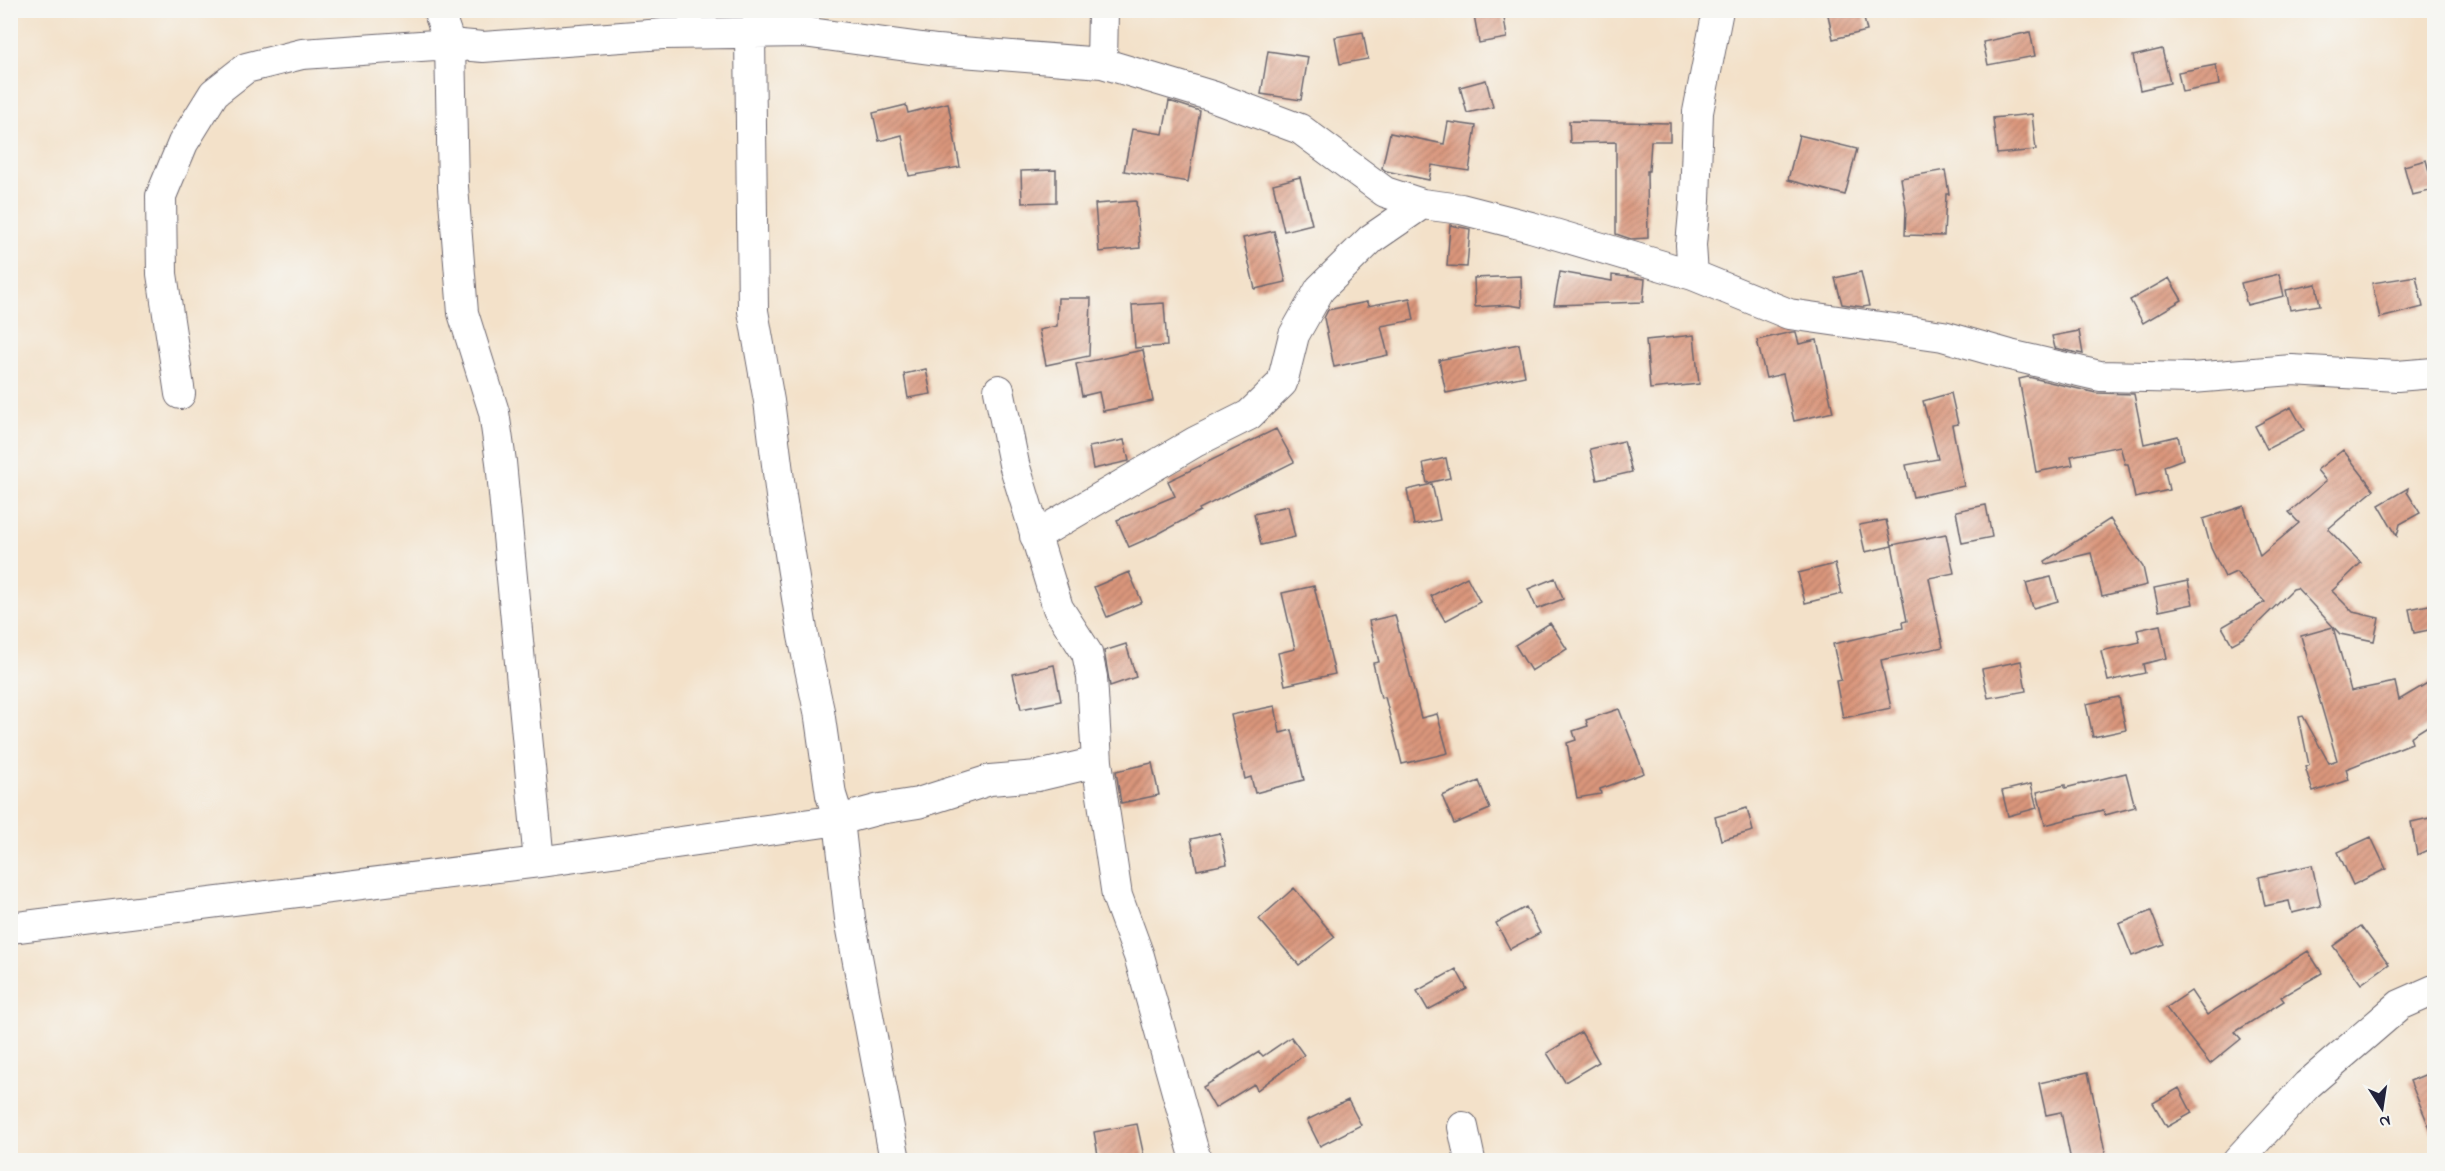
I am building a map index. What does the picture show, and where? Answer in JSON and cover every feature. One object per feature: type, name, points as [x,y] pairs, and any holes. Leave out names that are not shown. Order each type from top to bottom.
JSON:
[{"type":"street","points":[[438,10],[450,44],[453,187],[463,313],[494,412],[501,462],[539,862]]},
{"type":"street","points":[[1102,63],[1104,10]]},
{"type":"street","points":[[1694,275],[1691,245],[1698,112],[1718,10]]},
{"type":"street","points":[[180,394],[162,274],[161,195],[183,143],[214,93],[246,68],[302,54],[450,44],[483,47],[663,34],[803,32],[937,50],[1102,63],[1212,96],[1300,129],[1385,192],[1422,204],[1461,209],[1531,227],[1694,275],[1789,314],[1943,336],[2010,355],[2100,376],[2192,378],[2292,370],[2397,376],[2434,373]]},
{"type":"street","points":[[750,33],[753,311],[770,401],[781,496],[803,636],[819,711],[831,795],[839,820],[850,919],[895,1161]]},
{"type":"street","points":[[1035,536],[1195,442],[1249,415],[1282,383],[1294,335],[1320,289],[1371,240],[1422,204]]},
{"type":"street","points":[[999,390],[1014,464],[1058,608],[1087,653],[1092,677],[1097,762],[1117,896],[1139,956],[1196,1161]]},
{"type":"street","points":[[10,928],[539,862],[839,820],[880,809],[918,803],[990,780],[1038,776],[1097,762]]},
{"type":"street","points":[[2238,1161],[2307,1084],[2400,1005],[2434,990]]},
{"type":"street","points":[[1463,1127],[1470,1161]]},
{"type":"building","points":[[1827,10],[1862,10],[1867,31],[1833,39]]},
{"type":"building","points":[[1503,11],[1507,38],[1479,43],[1474,15]]},
{"type":"building","points":[[1363,32],[1368,59],[1340,64],[1335,37]]},
{"type":"building","points":[[2030,32],[2035,56],[1988,65],[1983,42]]},
{"type":"building","points":[[2162,49],[2170,83],[2140,90],[2133,56]]},
{"type":"building","points":[[1268,51],[1308,57],[1301,100],[1261,94]]},
{"type":"building","points":[[2216,65],[2219,85],[2182,92],[2178,72]]},
{"type":"building","points":[[1486,80],[1493,107],[1467,113],[1460,87]]},
{"type":"building","points":[[1169,101],[1200,111],[1188,182],[1124,171],[1132,129],[1163,134]]},
{"type":"building","points":[[948,103],[960,167],[909,176],[902,135],[879,141],[873,113],[906,105],[908,113]]},
{"type":"building","points":[[2032,114],[2036,150],[1997,154],[1993,118]]},
{"type":"building","points":[[1569,121],[1670,123],[1670,141],[1651,141],[1649,171],[1647,171],[1648,238],[1631,239],[1616,234],[1616,142],[1570,143]]},
{"type":"building","points":[[1448,122],[1476,126],[1469,171],[1432,165],[1429,180],[1386,171],[1382,168],[1390,133],[1444,144]]},
{"type":"building","points":[[1799,135],[1857,149],[1845,195],[1788,180]]},
{"type":"building","points":[[2426,160],[2434,190],[2412,195],[2404,166]]},
{"type":"building","points":[[1056,170],[1056,202],[1022,203],[1021,171]]},
{"type":"building","points":[[1945,170],[1949,194],[1946,194],[1944,236],[1905,235],[1906,209],[1901,178]]},
{"type":"building","points":[[1300,177],[1312,224],[1284,231],[1273,184]]},
{"type":"building","points":[[1136,201],[1140,248],[1099,252],[1095,204]]},
{"type":"building","points":[[1450,225],[1470,229],[1467,267],[1447,266]]},
{"type":"building","points":[[1274,231],[1286,282],[1255,289],[1243,238]]},
{"type":"building","points":[[1560,272],[1612,281],[1612,275],[1645,279],[1643,302],[1554,305]]},
{"type":"building","points":[[1861,272],[1869,306],[1842,304],[1835,278]]},
{"type":"building","points":[[2279,274],[2284,296],[2247,305],[2241,283]]},
{"type":"building","points":[[1521,276],[1522,307],[1509,305],[1475,307],[1474,278]]},
{"type":"building","points":[[2416,276],[2423,307],[2380,318],[2372,283]]},
{"type":"building","points":[[2169,278],[2182,300],[2143,323],[2130,300]]},
{"type":"building","points":[[2316,284],[2320,305],[2290,310],[2286,290]]},
{"type":"building","points":[[1058,298],[1091,298],[1089,356],[1046,365],[1039,330],[1057,326]]},
{"type":"building","points":[[1410,298],[1414,320],[1381,326],[1388,355],[1334,367],[1324,318],[1328,310],[1367,302],[1368,306]]},
{"type":"building","points":[[1164,303],[1167,346],[1135,348],[1132,305]]},
{"type":"building","points":[[2079,331],[2083,354],[2055,348],[2052,336]]},
{"type":"building","points":[[1796,332],[1799,344],[1817,340],[1833,412],[1794,421],[1783,374],[1766,378],[1757,340]]},
{"type":"building","points":[[1694,335],[1699,384],[1650,389],[1646,340]]},
{"type":"building","points":[[1519,344],[1525,376],[1446,393],[1439,360]]},
{"type":"building","points":[[1143,350],[1153,401],[1103,411],[1099,392],[1082,396],[1076,364]]},
{"type":"building","points":[[926,369],[931,394],[908,398],[904,374]]},
{"type":"building","points":[[2028,377],[2096,393],[2134,394],[2144,444],[2178,436],[2183,459],[2164,466],[2169,490],[2135,498],[2128,464],[2125,464],[2120,446],[2071,456],[2073,465],[2036,472],[2019,379]]},
{"type":"building","points":[[1951,393],[1958,424],[1952,425],[1964,486],[1913,497],[1906,465],[1938,459],[1923,401]]},
{"type":"building","points":[[2291,407],[2304,430],[2267,449],[2255,426]]},
{"type":"building","points":[[1276,429],[1294,462],[1129,547],[1117,520],[1175,496],[1168,481]]},
{"type":"building","points":[[1124,440],[1129,461],[1093,469],[1089,447]]},
{"type":"building","points":[[1624,441],[1632,472],[1597,480],[1590,449]]},
{"type":"building","points":[[2343,450],[2374,490],[2328,529],[2361,563],[2332,591],[2353,612],[2379,618],[2374,641],[2340,634],[2297,588],[2293,589],[2243,638],[2232,644],[2222,627],[2265,602],[2236,572],[2225,577],[2211,548],[2203,519],[2244,506],[2260,556],[2299,523],[2289,512],[2326,481],[2317,470]]},
{"type":"building","points":[[1446,458],[1450,478],[1427,483],[1423,463]]},
{"type":"building","points":[[1432,484],[1440,520],[1414,525],[1407,490]]},
{"type":"building","points":[[2408,488],[2407,492],[2420,513],[2400,524],[2397,536],[2379,505]]},
{"type":"building","points":[[1986,505],[1992,537],[1962,543],[1956,511]]},
{"type":"building","points":[[1288,506],[1295,537],[1261,545],[1254,514]]},
{"type":"building","points":[[2110,519],[2143,567],[2147,585],[2102,596],[2091,553],[2046,564],[2045,561]]},
{"type":"building","points":[[1886,520],[1892,546],[1865,552],[1859,525]]},
{"type":"building","points":[[1946,534],[1954,573],[1929,578],[1943,647],[1881,660],[1891,708],[1843,718],[1836,681],[1841,680],[1833,644],[1903,628],[1902,622],[1907,621],[1892,545]]},
{"type":"building","points":[[1835,564],[1842,594],[1805,603],[1798,573]]},
{"type":"building","points":[[1129,572],[1142,602],[1107,617],[1094,587]]},
{"type":"building","points":[[1467,577],[1480,602],[1445,621],[1431,596]]},
{"type":"building","points":[[2051,577],[2058,601],[2033,608],[2026,583]]},
{"type":"building","points":[[1555,578],[1563,599],[1537,609],[1528,589]]},
{"type":"building","points":[[2188,581],[2193,604],[2159,611],[2154,588]]},
{"type":"building","points":[[1314,586],[1335,674],[1285,685],[1278,653],[1295,649],[1282,593]]},
{"type":"building","points":[[2434,604],[2434,629],[2414,633],[2409,609]]},
{"type":"building","points":[[1395,615],[1421,718],[1437,714],[1448,753],[1402,764],[1385,697],[1381,698],[1373,663],[1379,662],[1369,621]]},
{"type":"building","points":[[1550,623],[1567,649],[1531,671],[1515,645]]},
{"type":"building","points":[[2160,625],[2167,658],[2143,664],[2145,673],[2108,681],[2101,651],[2140,642],[2137,630]]},
{"type":"building","points":[[2333,627],[2351,691],[2395,682],[2399,700],[2434,679],[2434,722],[2410,737],[2412,743],[2346,769],[2349,780],[2313,792],[2305,767],[2309,765],[2299,717],[2303,716],[2329,763],[2337,760],[2301,636]]},
{"type":"building","points":[[1126,644],[1136,677],[1110,686],[1104,651]]},
{"type":"building","points":[[2021,661],[2026,691],[1988,698],[1982,669]]},
{"type":"building","points":[[1054,665],[1061,701],[1021,709],[1013,674]]},
{"type":"building","points":[[2119,697],[2126,730],[2093,737],[2086,704]]},
{"type":"building","points":[[1275,706],[1280,733],[1292,730],[1304,780],[1255,793],[1251,777],[1245,779],[1231,715]]},
{"type":"building","points":[[1619,709],[1644,773],[1600,789],[1601,794],[1577,798],[1567,743],[1576,740],[1573,731],[1588,726],[1586,720]]},
{"type":"building","points":[[1152,763],[1159,795],[1121,803],[1116,771]]},
{"type":"building","points":[[2126,773],[2135,807],[2105,815],[2103,810],[2045,825],[2037,792],[2065,785],[2065,788]]},
{"type":"building","points":[[1479,781],[1490,809],[1454,824],[1442,796]]},
{"type":"building","points":[[2031,784],[2037,808],[2008,816],[2002,791]]},
{"type":"building","points":[[1747,808],[1753,831],[1721,840],[1715,817]]},
{"type":"building","points":[[2434,817],[2434,847],[2417,855],[2411,822]]},
{"type":"building","points":[[1220,833],[1227,864],[1197,870],[1191,839]]},
{"type":"building","points":[[2371,837],[2386,869],[2353,885],[2338,852]]},
{"type":"building","points":[[2312,865],[2321,906],[2292,913],[2289,901],[2265,906],[2259,877]]},
{"type":"building","points":[[1294,888],[1335,937],[1299,965],[1259,919]]},
{"type":"building","points":[[1526,907],[1540,933],[1510,949],[1496,923]]},
{"type":"building","points":[[2151,911],[2164,944],[2132,956],[2119,924]]},
{"type":"building","points":[[2361,926],[2389,964],[2361,984],[2333,946]]},
{"type":"building","points":[[2308,951],[2322,973],[2281,997],[2284,1001],[2235,1032],[2241,1039],[2210,1064],[2166,1008],[2191,991],[2207,1015]]},
{"type":"building","points":[[1456,969],[1467,989],[1428,1010],[1417,991]]},
{"type":"building","points":[[1581,1032],[1599,1062],[1565,1082],[1547,1053]]},
{"type":"building","points":[[1291,1037],[1304,1055],[1257,1090],[1254,1084],[1215,1108],[1203,1087],[1259,1052],[1263,1056]]},
{"type":"building","points":[[2434,1071],[2434,1138],[2410,1081]]},
{"type":"building","points":[[2088,1072],[2107,1161],[2071,1161],[2061,1112],[2046,1115],[2039,1083]]},
{"type":"building","points":[[2179,1088],[2192,1113],[2167,1127],[2153,1103]]},
{"type":"building","points":[[1348,1100],[1361,1125],[1320,1146],[1307,1120]]},
{"type":"building","points":[[1137,1124],[1145,1161],[1099,1161],[1094,1132]]}]
